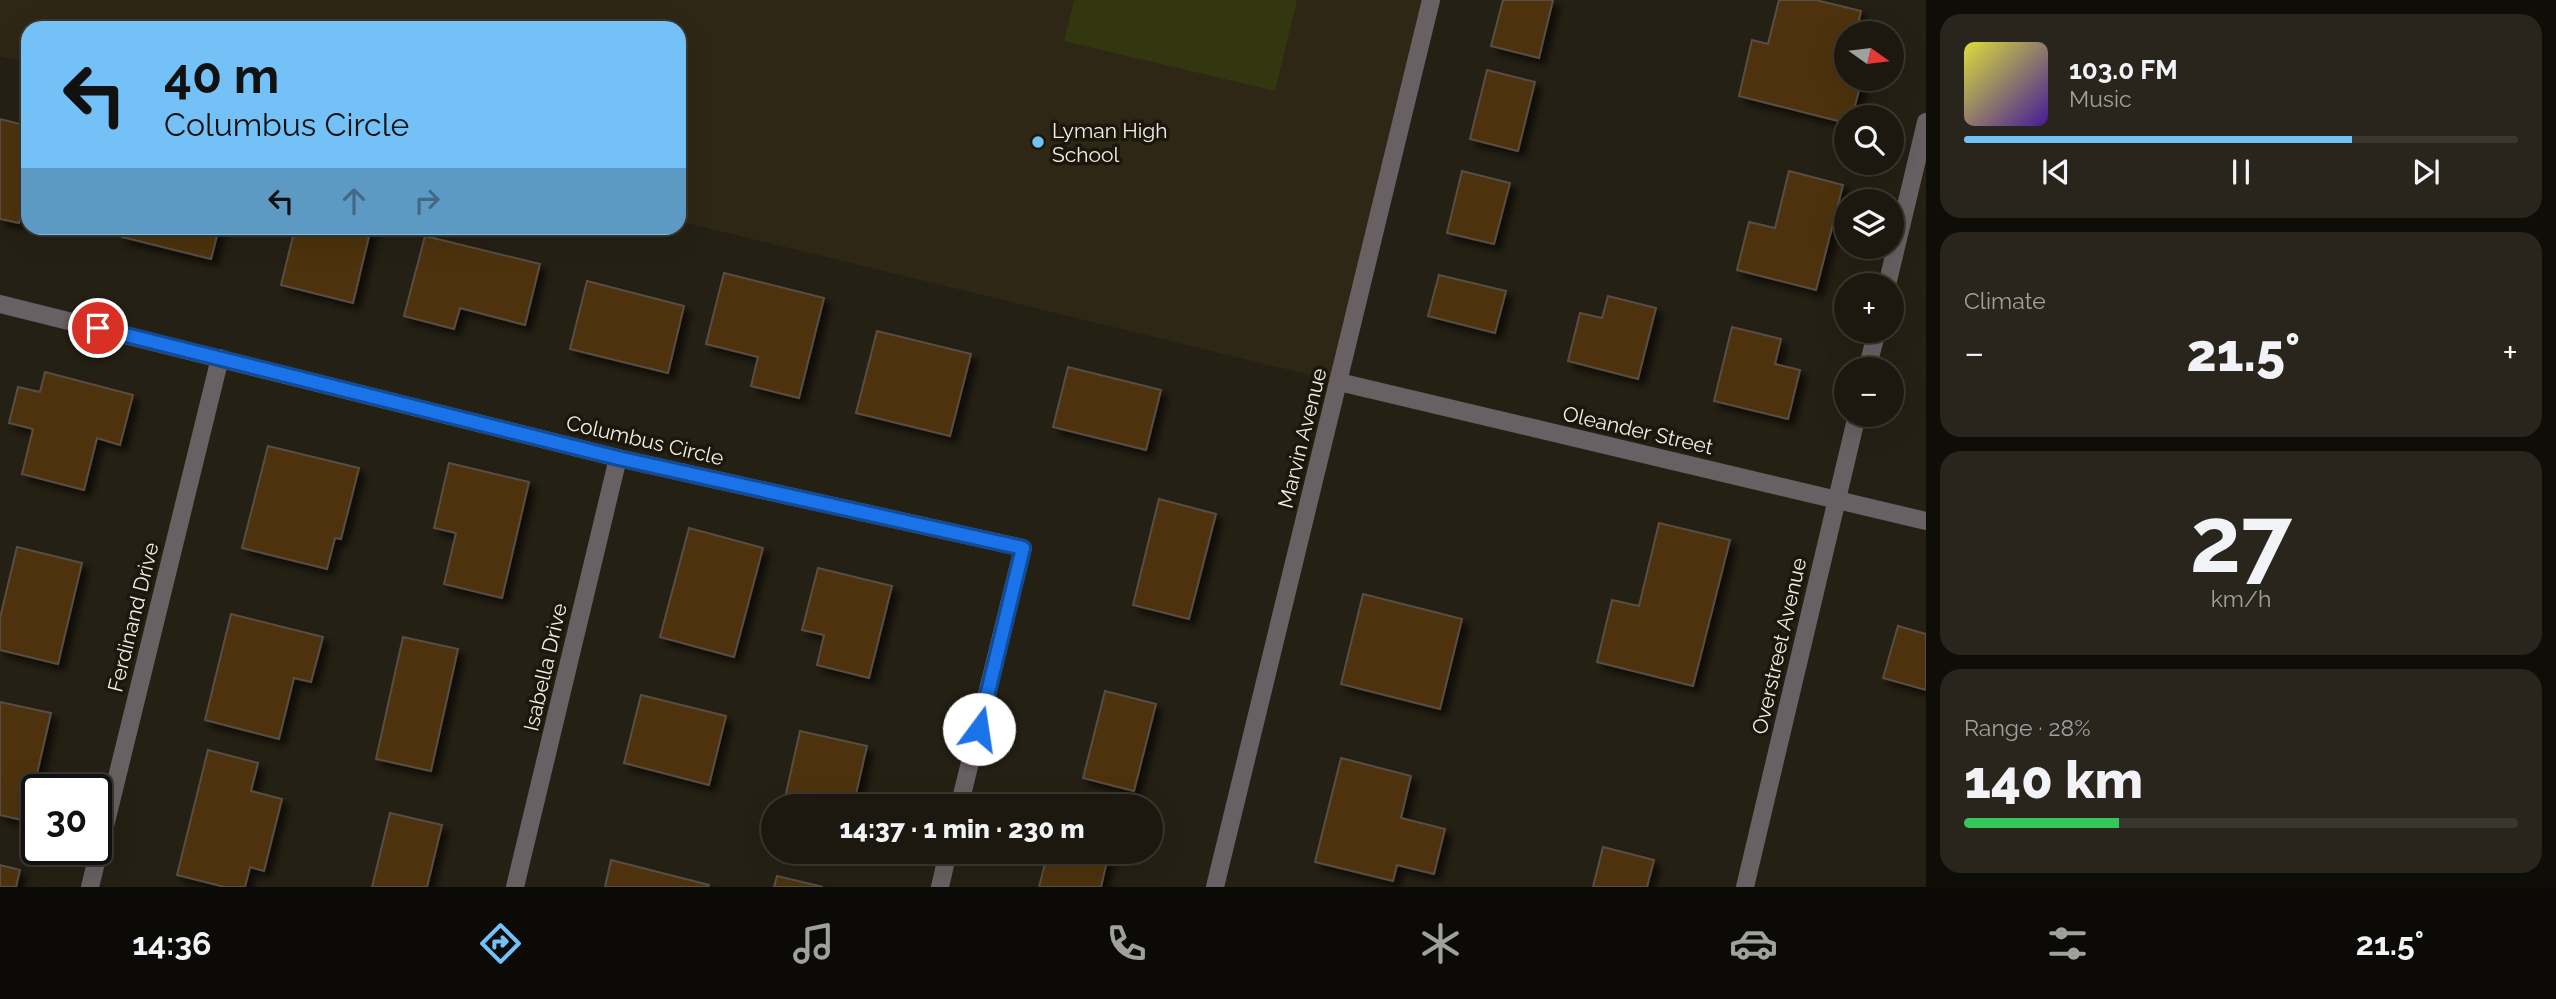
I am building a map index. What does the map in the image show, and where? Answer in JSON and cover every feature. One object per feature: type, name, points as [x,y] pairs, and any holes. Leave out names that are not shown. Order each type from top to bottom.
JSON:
[{"type":"street","name":"Marvin Avenue","points":[[1215,887],[1431,0]]},
{"type":"street","points":[[1890,273],[1926,122]]},
{"type":"street","name":"Columbus Circle","points":[[0,304],[618,458],[1023,548],[963,794]]},
{"type":"street","name":"Ferdinand Drive","points":[[90,887],[220,358]]},
{"type":"street","name":"Oleander Street","points":[[1339,382],[1926,522]]},
{"type":"street","name":"Overstreet Avenue","points":[[1745,887],[1854,427]]},
{"type":"street","name":"Isabella Drive","points":[[515,887],[618,458]]},
{"type":"street","points":[[940,887],[945,864]]},
{"type":"shaded area","name":"Lyman High School","points":[[0,0],[1431,0],[1339,382],[686,223],[686,21],[21,21],[21,61],[0,56]]},
{"type":"green space","points":[[1074,0],[1297,0],[1275,91],[1064,41]]},
{"type":"building","points":[[1503,0],[1553,0],[1539,58],[1491,46]]},
{"type":"building","points":[[1779,0],[1816,0],[1861,11],[1859,21],[1834,21],[1834,91],[1859,91],[1855,105],[1834,105],[1834,120],[1739,96],[1752,40],[1768,44]]},
{"type":"building","points":[[1487,70],[1535,82],[1518,151],[1470,139]]},
{"type":"building","points":[[0,119],[21,124],[21,215],[19,223],[0,219]]},
{"type":"building","points":[[1462,171],[1510,183],[1494,244],[1447,233]]},
{"type":"building","points":[[1789,171],[1843,185],[1842,189],[1834,189],[1834,220],[1816,290],[1737,270],[1749,222],[1775,228]]},
{"type":"building","points":[[123,235],[217,235],[211,259],[122,237]]},
{"type":"building","points":[[293,235],[369,235],[353,303],[281,285]]},
{"type":"building","points":[[425,236],[540,264],[525,325],[460,308],[454,329],[404,316]]},
{"type":"building","points":[[724,273],[824,298],[799,398],[751,386],[758,357],[706,344]]},
{"type":"building","points":[[1439,275],[1506,291],[1495,333],[1428,316]]},
{"type":"building","points":[[587,281],[684,306],[668,373],[570,349]]},
{"type":"building","points":[[1608,296],[1656,308],[1638,379],[1568,361],[1580,313],[1602,318]]},
{"type":"building","points":[[1732,327],[1781,339],[1775,364],[1800,370],[1788,419],[1714,401]]},
{"type":"building","points":[[877,331],[971,354],[950,436],[856,413]]},
{"type":"building","points":[[1068,367],[1161,390],[1146,450],[1053,427]]},
{"type":"building","points":[[45,372],[133,395],[120,445],[97,438],[84,490],[22,474],[33,429],[9,423],[18,387],[40,392]]},
{"type":"building","points":[[268,446],[359,468],[341,539],[335,538],[327,569],[242,548]]},
{"type":"building","points":[[449,463],[529,482],[502,598],[444,584],[456,533],[434,528]]},
{"type":"building","points":[[1159,499],[1216,514],[1189,619],[1133,605]]},
{"type":"building","points":[[1659,523],[1730,540],[1693,686],[1597,662],[1612,600],[1639,606]]},
{"type":"building","points":[[689,528],[763,548],[734,657],[660,637]]},
{"type":"building","points":[[17,547],[82,563],[58,664],[0,650],[0,618]]},
{"type":"building","points":[[818,568],[892,586],[869,678],[817,665],[824,635],[802,630]]},
{"type":"building","points":[[1363,594],[1462,619],[1440,709],[1341,684]]},
{"type":"building","points":[[231,614],[323,637],[311,682],[294,678],[279,739],[205,720]]},
{"type":"building","points":[[1898,626],[1926,634],[1926,690],[1883,678]]},
{"type":"building","points":[[403,637],[458,649],[431,771],[376,759]]},
{"type":"building","points":[[1105,691],[1156,704],[1134,791],[1083,778]]},
{"type":"building","points":[[641,695],[726,716],[709,785],[624,763]]},
{"type":"building","points":[[0,702],[51,713],[37,774],[21,774],[21,820],[0,815]]},
{"type":"building","points":[[800,731],[867,746],[856,794],[786,794]]},
{"type":"building","points":[[208,750],[258,763],[251,791],[282,799],[264,871],[250,867],[245,887],[225,887],[177,875]]},
{"type":"building","points":[[1341,758],[1411,776],[1401,818],[1445,829],[1434,874],[1397,865],[1393,881],[1315,862]]},
{"type":"building","points":[[390,813],[442,825],[427,887],[372,887]]},
{"type":"building","points":[[1603,847],[1654,860],[1647,887],[1593,887]]},
{"type":"building","points":[[611,860],[709,885],[605,887]]},
{"type":"building","points":[[1045,864],[1106,864],[1101,887],[1039,887]]},
{"type":"building","points":[[0,865],[20,870],[16,887],[0,887]]},
{"type":"building","points":[[777,876],[823,887],[774,887]]},
{"type":"place","name":"Lyman High School","points":[[1038,142]]},
{"type":"route","points":[[98,328],[618,458],[1023,548],[979,729]]}]
